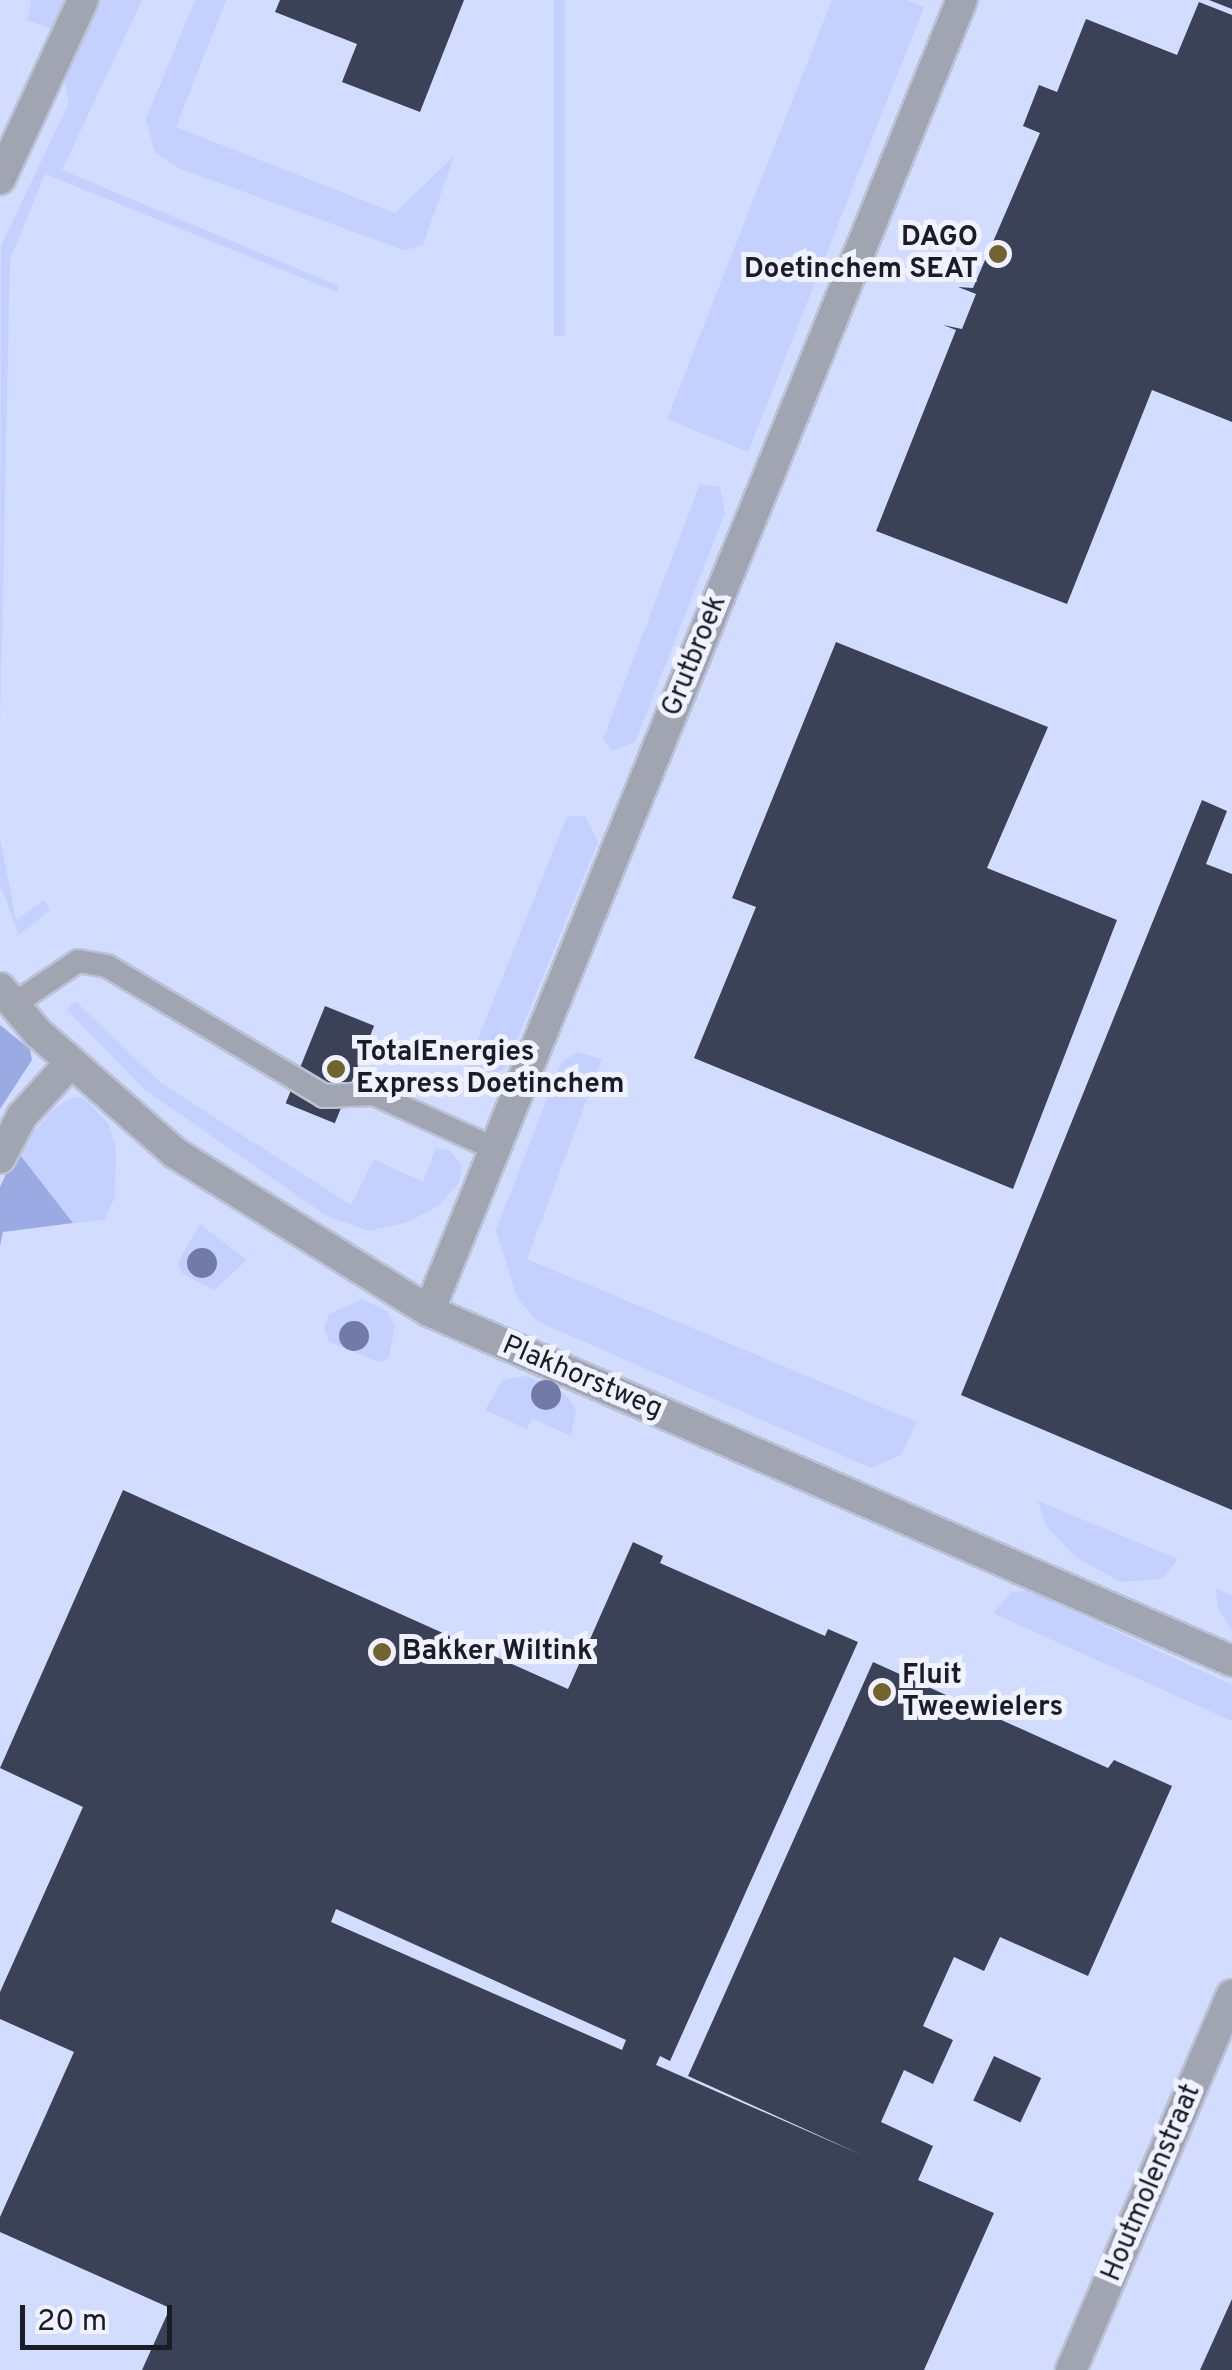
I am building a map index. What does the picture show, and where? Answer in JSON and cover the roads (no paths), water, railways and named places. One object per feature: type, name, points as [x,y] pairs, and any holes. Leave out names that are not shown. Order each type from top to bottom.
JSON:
[{"type":"street","points":[[0,179],[84,0]]},
{"type":"street","name":"Grutbroek","points":[[428,1311],[962,0]]},
{"type":"street","name":"Plakhorstweg","points":[[9,995],[38,1032],[175,1153],[428,1311],[1232,1660]]},
{"type":"street","points":[[0,1158],[22,1116],[71,1062]]},
{"type":"street","name":"Houtmolenstraat","points":[[1072,2370],[1232,1995]]},
{"type":"lane","points":[[9,995],[78,961],[108,966],[324,1096],[374,1094],[494,1149]]},
{"type":"place","name":"DAGO Doetinchem SEAT","points":[[998,254]]},
{"type":"place","name":"TotalEnergies Express Doetinchem","points":[[336,1069]]},
{"type":"place","name":"Bakker Wiltink","points":[[382,1652]]},
{"type":"place","name":"Fluit Tweewielers","points":[[882,1692]]}]
